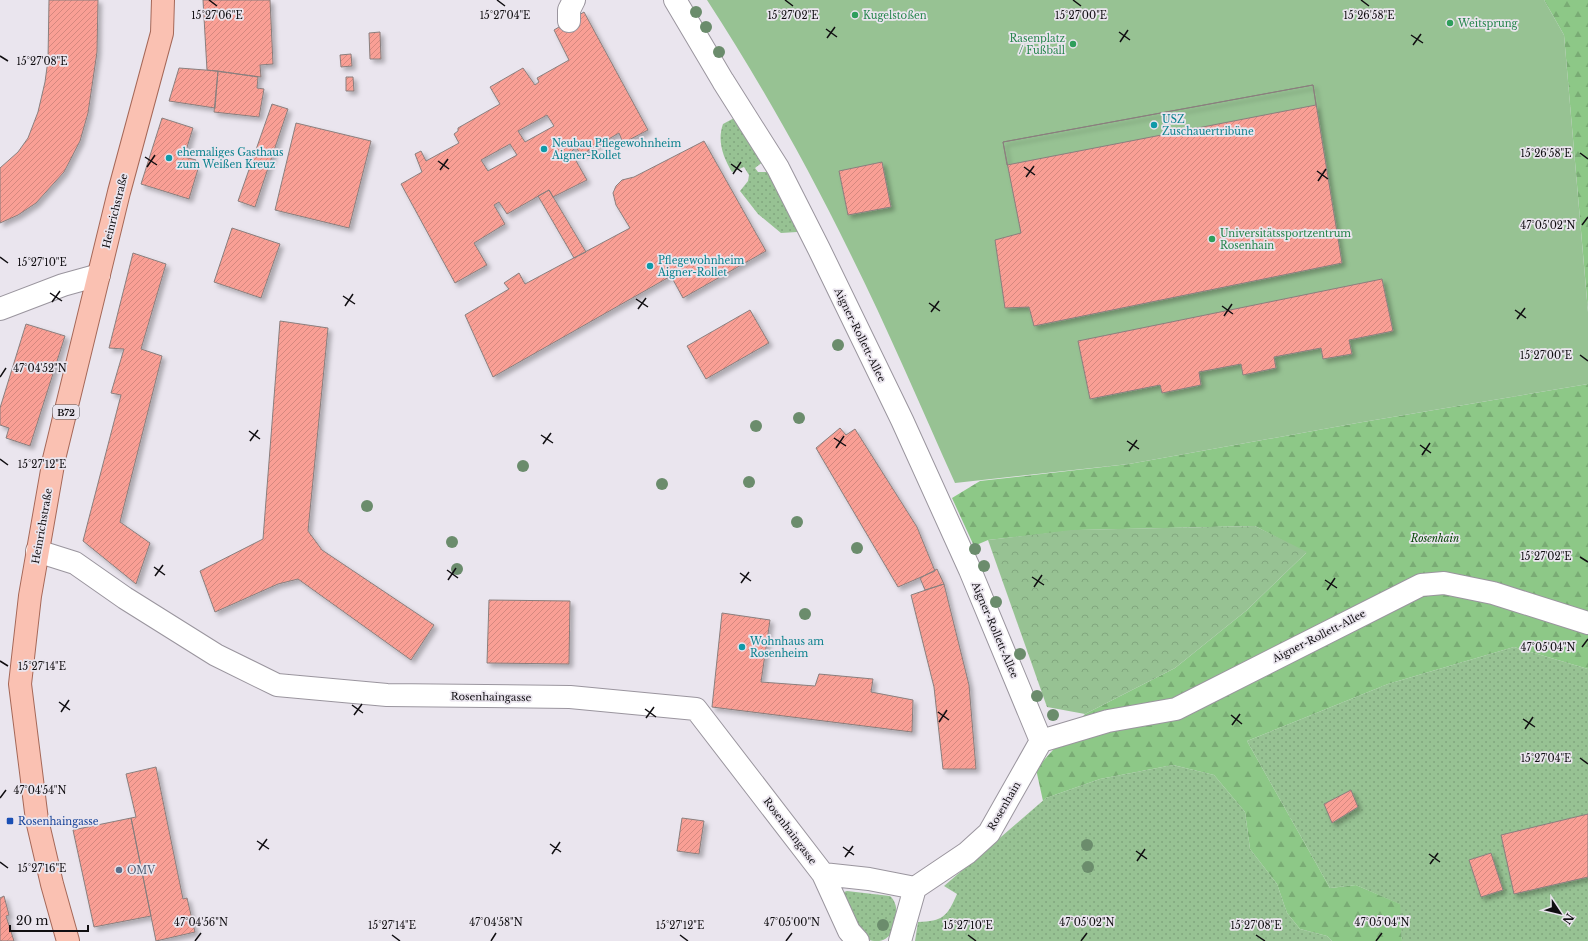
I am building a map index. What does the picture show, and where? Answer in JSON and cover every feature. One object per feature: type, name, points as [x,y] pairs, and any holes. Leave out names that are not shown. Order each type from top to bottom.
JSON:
[{"type":"main road","name":"Heinrichstraße","points":[[68,941],[52,884],[37,820],[20,684],[30,596],[54,459],[119,192],[162,33],[163,0]]},
{"type":"street","points":[[569,21],[569,10],[574,0]]},
{"type":"street","name":"Aigner-Rollett-Allee","points":[[675,0],[723,81],[778,168],[819,249],[902,420],[970,570],[1041,741],[1108,721],[1176,709],[1421,585],[1444,583],[1493,593],[1588,623]]},
{"type":"street","points":[[0,309],[70,283],[100,275]]},
{"type":"street","name":"Rosenhaingasse","points":[[37,551],[75,563],[125,598],[216,655],[277,685],[387,695],[570,697],[696,709],[823,874],[849,931],[858,941]]},
{"type":"street","name":"Rosenhain","points":[[915,888],[966,853],[989,833],[1041,741]]},
{"type":"street","points":[[823,874],[869,879],[915,888],[900,941]]},
{"type":"green space","name":"Universitätssportzentrum Rosenhain","points":[[707,0],[1544,0],[1564,35],[1588,312],[1588,384],[1357,423],[1129,464],[955,483],[877,308],[833,219],[764,92]]},
{"type":"green space","points":[[1544,0],[1588,0],[1588,311],[1564,35]]},
{"type":"green space","points":[[736,117],[764,161],[755,168],[758,172],[770,172],[800,229],[797,232],[781,233],[758,214],[740,191],[748,181],[749,175],[744,167],[732,172],[726,161],[721,143],[721,130],[723,124]]},
{"type":"green space","name":"Rosenhain","points":[[1588,384],[1588,669],[1514,647],[1388,684],[1247,741],[1330,888],[1356,885],[1400,904],[1402,941],[1332,941],[1327,936],[1300,929],[1287,913],[1277,884],[1250,849],[1245,812],[1214,775],[1173,765],[1100,779],[1046,798],[1043,801],[1036,769],[1085,714],[1175,668],[1247,610],[1306,553],[1255,526],[1079,530],[988,540],[974,546],[952,498],[980,481],[1129,464],[1357,423]]},
{"type":"green space","points":[[1255,526],[1307,552],[1247,610],[1175,668],[1085,714],[1047,707],[988,540],[1072,530]]},
{"type":"green space","points":[[1514,647],[1588,669],[1588,941],[1402,941],[1399,904],[1356,885],[1330,888],[1247,741],[1388,684]]},
{"type":"green space","points":[[1173,765],[1214,775],[1245,812],[1250,849],[1277,884],[1287,913],[1300,929],[1327,936],[1332,941],[915,941],[918,922],[939,919],[947,913],[950,908],[957,894],[944,886],[1046,798],[1100,779]]},
{"type":"green space","points":[[847,891],[890,896],[894,901],[897,914],[894,929],[890,935],[877,941],[868,939],[842,897],[844,892]]},
{"type":"building","points":[[49,0],[98,0],[97,52],[88,113],[80,141],[64,172],[36,203],[18,215],[0,223],[0,168],[18,152],[28,138],[38,112],[45,82],[48,60]]},
{"type":"building","points":[[203,0],[270,0],[273,64],[260,65],[261,77],[207,70]]},
{"type":"building","name":"Neubau Pflegewohnheim Aigner-Rollet","points":[[584,12],[648,130],[623,143],[619,133],[581,155],[576,147],[571,152],[587,180],[553,197],[549,190],[507,214],[499,202],[494,205],[505,224],[474,243],[487,265],[455,283],[401,184],[422,172],[415,154],[421,151],[426,161],[459,143],[454,134],[458,131],[458,128],[500,104],[490,87],[523,68],[535,85],[539,82],[537,78],[569,60],[554,30]],"holes":[[[547,115],[554,126],[525,142],[518,131]],[[510,144],[517,155],[488,171],[481,160]]]},
{"type":"building","points":[[380,32],[381,59],[370,59],[369,33]]},
{"type":"building","points":[[351,54],[352,66],[341,67],[340,55]]},
{"type":"building","points":[[179,68],[218,71],[215,108],[169,101]]},
{"type":"building","points":[[218,71],[258,77],[257,88],[264,89],[259,117],[214,112]]},
{"type":"building","points":[[346,77],[353,77],[354,91],[346,91]]},
{"type":"building","name":"Universitätssportzentrum Rosenhain","points":[[1313,85],[1342,263],[1034,326],[1029,307],[1005,308],[995,240],[1021,233],[1003,142]]},
{"type":"building","name":"USZ Zuschauertribüne","points":[[1313,85],[1316,105],[1007,165],[1003,142]]},
{"type":"building","points":[[272,104],[288,109],[255,207],[238,201]]},
{"type":"building","name":"ehemaliges Gasthaus zum Weißen Kreuz","points":[[162,118],[193,128],[184,157],[196,160],[193,167],[198,169],[189,199],[141,184]]},
{"type":"building","points":[[296,123],[371,141],[349,228],[275,210]]},
{"type":"building","name":"Pflegewohnheim Aigner-Rollet","points":[[704,141],[766,251],[683,298],[671,276],[493,377],[465,315],[509,289],[504,283],[519,273],[525,284],[630,228],[616,205],[613,193],[616,186],[622,180],[634,177]]},
{"type":"building","points":[[882,162],[891,207],[848,215],[839,171]]},
{"type":"building","points":[[549,190],[586,252],[574,258],[538,196]]},
{"type":"building","points":[[232,228],[280,244],[261,298],[214,282]]},
{"type":"building","points":[[133,253],[166,264],[141,349],[162,356],[120,522],[150,543],[136,584],[83,541],[121,395],[111,393],[124,349],[109,348]]},
{"type":"building","points":[[1382,279],[1393,331],[1349,340],[1352,354],[1323,359],[1321,348],[1274,357],[1276,368],[1243,375],[1241,364],[1199,372],[1201,385],[1162,393],[1160,385],[1090,399],[1078,341]]},
{"type":"building","points":[[750,310],[769,343],[706,379],[687,346]]},
{"type":"building","points":[[280,321],[328,328],[308,531],[322,550],[434,625],[411,660],[298,579],[278,584],[215,612],[200,571],[263,539]]},
{"type":"building","points":[[26,324],[65,336],[30,446],[6,438],[9,428],[0,425],[0,408]]},
{"type":"building","points":[[840,428],[846,435],[855,429],[917,527],[935,571],[898,587],[816,448]]},
{"type":"building","points":[[937,569],[944,584],[925,590],[920,578]]},
{"type":"building","points":[[944,584],[969,685],[976,769],[943,769],[934,687],[911,595]]},
{"type":"building","points":[[489,600],[570,601],[569,664],[487,663]]},
{"type":"building","name":"Wohnhaus am Rosenheim","points":[[722,613],[770,620],[761,682],[815,686],[819,674],[873,679],[871,692],[913,700],[912,732],[712,707]]},
{"type":"building","points":[[156,767],[183,899],[187,898],[195,932],[156,941],[131,818],[136,817],[126,774]]},
{"type":"building","points":[[1351,790],[1358,807],[1332,823],[1324,804]]},
{"type":"building","points":[[1588,814],[1588,877],[1514,894],[1501,835]]},
{"type":"building","points":[[131,818],[151,916],[94,927],[73,830]]},
{"type":"building","points":[[682,818],[704,821],[699,854],[677,851]]},
{"type":"building","points":[[1491,853],[1503,890],[1481,897],[1469,860]]},
{"type":"building","points":[[4,896],[9,915],[6,916],[14,941],[0,941],[0,898]]},
{"type":"place","name":"Kugelstoßen","points":[[855,15]]},
{"type":"place","name":"Weitsprung","points":[[1450,23]]},
{"type":"place","name":"Rasenplatz / Fußball","points":[[1073,44]]},
{"type":"place","name":"USZ Zuschauertribüne","points":[[1154,125]]},
{"type":"place","name":"Neubau Pflegewohnheim Aigner-Rollet","points":[[544,149]]},
{"type":"place","name":"ehemaliges Gasthaus zum Weißen Kreuz","points":[[169,158]]},
{"type":"place","name":"Universitätssportzentrum Rosenhain","points":[[1212,239]]},
{"type":"place","name":"Pflegewohnheim Aigner-Rollet","points":[[650,266]]},
{"type":"place","name":"Wohnhaus am Rosenheim","points":[[742,647]]},
{"type":"place","name":"Rosenhaingasse","points":[[10,821]]},
{"type":"place","name":"OMV","points":[[119,870]]}]
